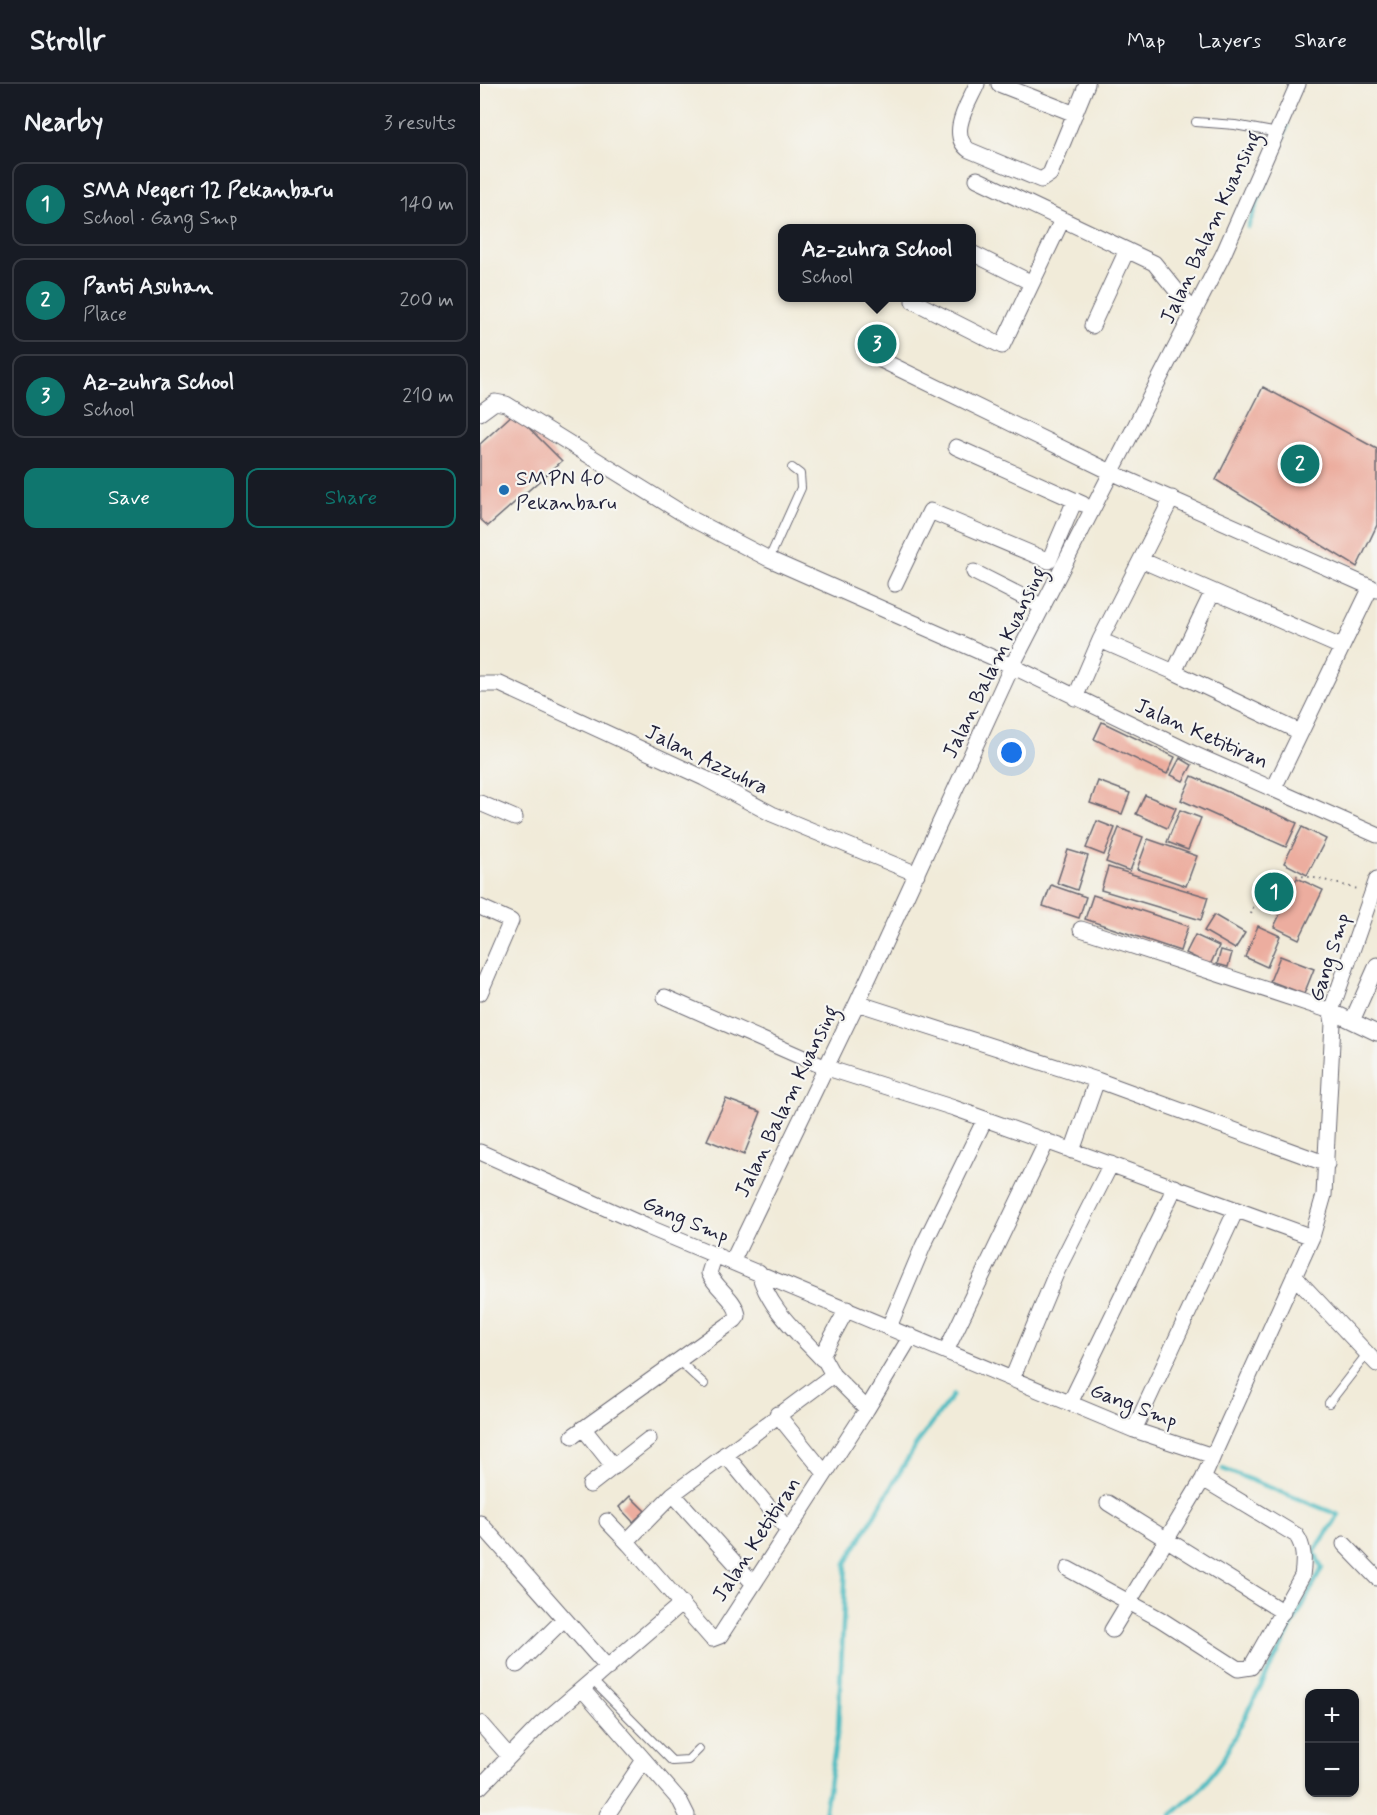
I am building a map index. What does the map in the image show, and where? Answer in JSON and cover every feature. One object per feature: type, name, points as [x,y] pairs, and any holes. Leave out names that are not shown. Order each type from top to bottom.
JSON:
[{"type":"street","points":[[977,84],[959,127],[961,142],[969,150],[1036,180],[1045,179],[1050,174],[1087,84]]},
{"type":"street","points":[[999,84],[1075,114]]},
{"type":"street","name":"Jalan Balam Kuansing","points":[[732,1262],[824,1067],[857,1003],[1012,666],[1194,312],[1278,133],[1298,84]]},
{"type":"street","points":[[977,179],[1154,263],[1194,312]]},
{"type":"street","points":[[915,302],[1002,346],[1062,220]]},
{"type":"street","points":[[1092,326],[1128,250]]},
{"type":"street","points":[[976,255],[1032,283]]},
{"type":"street","points":[[879,359],[1113,473],[1374,588],[1341,647],[1274,788]]},
{"type":"street","name":"Jalan Ketitiran","points":[[480,413],[495,402],[506,404],[690,518],[769,559],[1012,666],[1075,698],[1377,835]]},
{"type":"street","points":[[956,447],[1094,509]]},
{"type":"street","points":[[1075,698],[1100,640],[1172,498]]},
{"type":"street","points":[[894,584],[930,511],[1049,561],[1075,501]]},
{"type":"street","points":[[1141,560],[1212,593],[1341,647]]},
{"type":"street","points":[[974,572],[1043,607]]},
{"type":"street","points":[[1174,672],[1212,593]]},
{"type":"street","points":[[1100,640],[1174,672],[1300,732]]},
{"type":"street","name":"Jalan Azzuhra","points":[[480,684],[500,684],[704,778],[772,814],[917,874]]},
{"type":"street","points":[[480,803],[515,818]]},
{"type":"street","name":"Gang Smp","points":[[480,1152],[732,1262],[1134,1430],[1214,1456],[1312,1237],[1324,1195],[1334,1023],[1331,1011],[1375,885]]},
{"type":"street","points":[[480,906],[511,921],[480,993]]},
{"type":"street","points":[[1081,929],[1331,1011],[1377,1033]]},
{"type":"street","points":[[1352,1021],[1373,991],[1377,965]]},
{"type":"street","points":[[665,997],[824,1067],[985,1119],[1312,1237]]},
{"type":"street","points":[[857,1003],[1097,1080],[1327,1164]]},
{"type":"street","points":[[1072,1151],[1097,1080]]},
{"type":"street","points":[[889,1327],[923,1246],[985,1119]]},
{"type":"street","points":[[946,1351],[1047,1141]]},
{"type":"street","points":[[1012,1379],[1057,1271],[1111,1164]]},
{"type":"street","points":[[1070,1403],[1175,1187]]},
{"type":"street","points":[[1134,1430],[1236,1210]]},
{"type":"street","points":[[614,1467],[578,1432],[738,1316],[736,1306],[712,1281],[709,1273],[715,1254]]},
{"type":"street","points":[[759,1272],[763,1290],[770,1302],[822,1359],[833,1375],[867,1409]]},
{"type":"street","points":[[1294,1276],[1372,1359]]},
{"type":"street","points":[[822,1359],[823,1351],[847,1309]]},
{"type":"street","name":"Jalan Ketitiran","points":[[607,1521],[682,1603],[708,1636],[716,1638],[867,1409],[911,1336]]},
{"type":"street","points":[[629,1544],[631,1535],[637,1528],[673,1494],[777,1414],[833,1375]]},
{"type":"street","points":[[777,1414],[824,1472]]},
{"type":"street","points":[[590,1485],[650,1439]]},
{"type":"street","points":[[725,1454],[788,1529]]},
{"type":"street","points":[[1112,1630],[1203,1479],[1214,1456]]},
{"type":"street","points":[[1068,1569],[1129,1602],[1238,1669],[1245,1670],[1251,1667],[1302,1576],[1304,1561],[1300,1541],[1296,1535],[1203,1479]]},
{"type":"street","points":[[673,1494],[753,1583]]},
{"type":"street","points":[[1108,1503],[1283,1612]]},
{"type":"street","points":[[481,1526],[608,1668]]},
{"type":"street","points":[[1344,1544],[1377,1578]]},
{"type":"street","points":[[480,1787],[508,1755],[682,1603]]},
{"type":"street","points":[[517,1665],[564,1619]]},
{"type":"street","points":[[588,1685],[644,1760],[680,1801],[687,1815]]},
{"type":"street","points":[[480,1724],[508,1755]]},
{"type":"street","points":[[607,1815],[644,1760]]},
{"type":"lane","points":[[1196,122],[1235,124],[1278,133]]},
{"type":"lane","points":[[769,559],[801,488],[801,477],[792,468]]},
{"type":"lane","points":[[1329,1403],[1372,1359]]},
{"type":"lane","points":[[678,1360],[704,1384]]},
{"type":"lane","points":[[588,1685],[672,1761],[688,1760],[699,1749]]},
{"type":"path","points":[[1251,914],[1260,889],[1273,879],[1290,875],[1375,885]]},
{"type":"building","points":[[1263,387],[1377,449],[1377,525],[1357,567],[1216,480]]},
{"type":"building","name":"SMPN 40 Pekanbaru","points":[[514,413],[562,461],[488,526],[480,519],[480,444]]},
{"type":"building","points":[[1102,722],[1175,757],[1167,774],[1094,739]]},
{"type":"building","points":[[1180,758],[1192,765],[1183,781],[1171,775]]},
{"type":"building","points":[[1192,776],[1297,823],[1286,847],[1181,800]]},
{"type":"building","points":[[1098,781],[1130,793],[1122,814],[1090,803]]},
{"type":"building","points":[[1145,795],[1176,808],[1167,828],[1136,814]]},
{"type":"building","points":[[1180,810],[1201,818],[1188,850],[1167,842]]},
{"type":"building","points":[[1097,821],[1115,828],[1104,855],[1086,848]]},
{"type":"building","points":[[1302,827],[1326,839],[1307,875],[1284,863]]},
{"type":"building","points":[[1119,828],[1143,837],[1130,871],[1106,862]]},
{"type":"building","points":[[1148,839],[1197,856],[1186,886],[1137,869]]},
{"type":"building","points":[[1068,850],[1088,856],[1077,890],[1057,883]]},
{"type":"building","points":[[1108,867],[1208,897],[1201,920],[1101,890]]},
{"type":"building","points":[[1297,878],[1323,890],[1299,939],[1274,927]]},
{"type":"building","points":[[1051,885],[1086,897],[1079,918],[1043,906]]},
{"type":"building","points":[[1093,895],[1188,926],[1180,951],[1085,919]]},
{"type":"building","points":[[1214,915],[1245,933],[1235,949],[1204,931]]},
{"type":"building","points":[[1258,926],[1280,936],[1267,967],[1245,957]]},
{"type":"building","points":[[1195,935],[1219,946],[1210,965],[1186,953]]},
{"type":"building","points":[[1221,950],[1232,953],[1228,967],[1217,964]]},
{"type":"building","points":[[1280,956],[1314,969],[1304,994],[1270,981]]},
{"type":"building","points":[[726,1099],[761,1112],[744,1155],[707,1140]]},
{"type":"building","points":[[630,1496],[645,1511],[633,1522],[619,1507]]},
{"type":"waterway","points":[[1248,227],[1287,126]]},
{"type":"waterway","points":[[824,1815],[838,1730],[846,1563],[916,1445],[953,1395]]},
{"type":"waterway","points":[[1171,1815],[1199,1791],[1222,1761],[1322,1568],[1314,1552],[1339,1515],[1223,1469]]},
{"type":"place","name":"Az-zuhra School","points":[[877,344]]},
{"type":"place","name":"Panti Asuhan","points":[[1300,464]]},
{"type":"place","name":"SMPN 40 Pekanbaru","points":[[504,490]]},
{"type":"place","name":"SMA Negeri 12 Pekanbaru","points":[[1274,892]]}]
